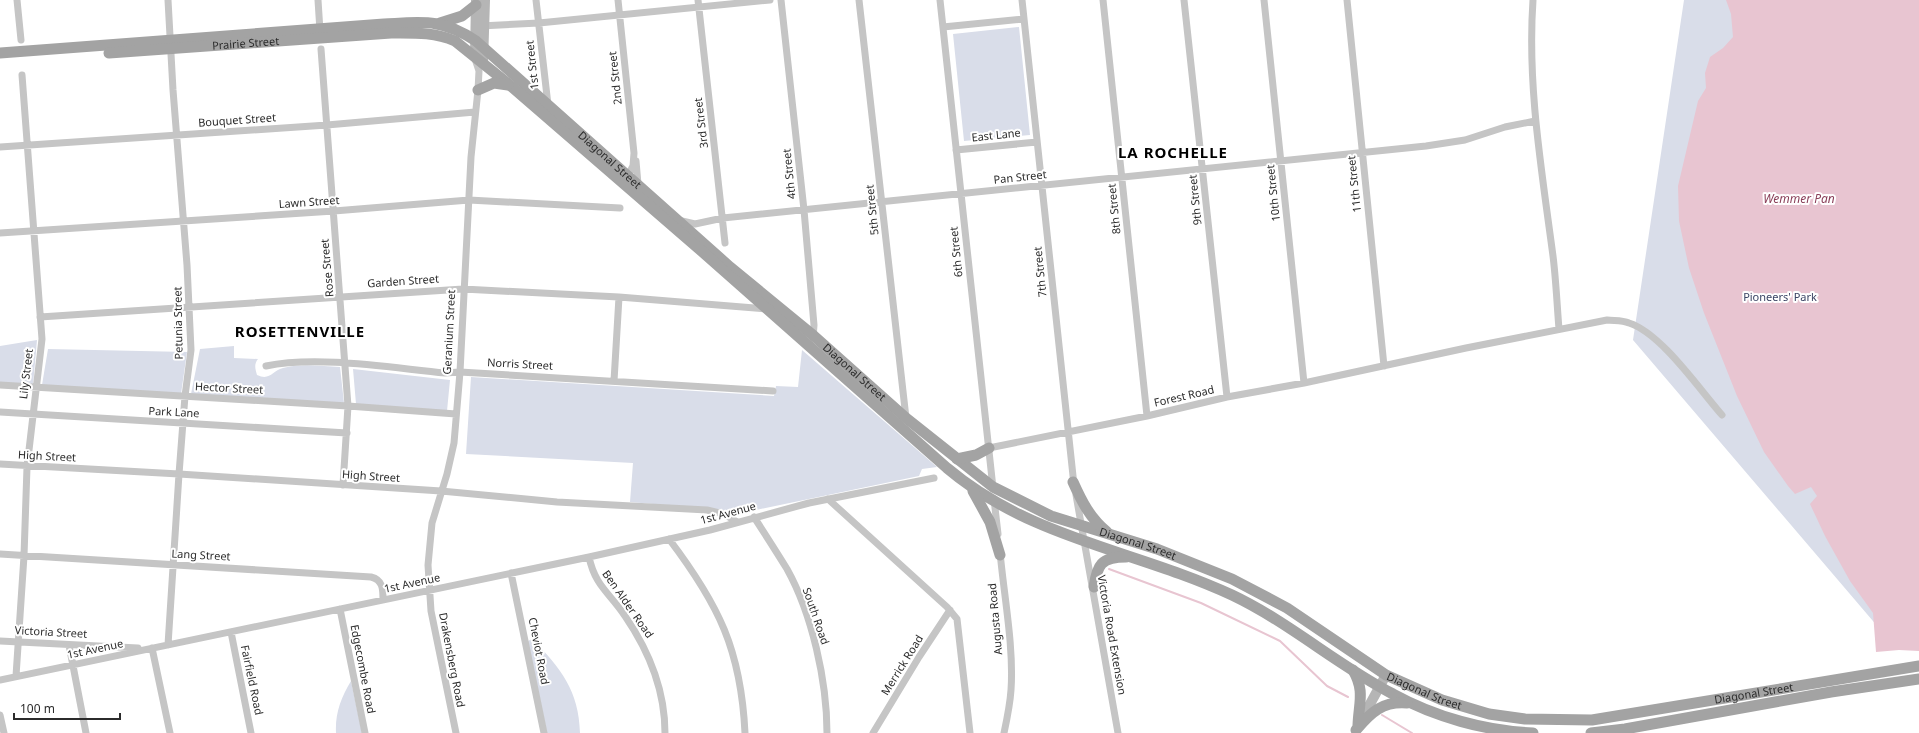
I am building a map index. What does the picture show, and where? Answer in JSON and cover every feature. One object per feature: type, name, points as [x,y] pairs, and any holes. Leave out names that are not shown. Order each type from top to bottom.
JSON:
[{"type":"main road","points":[[438,23],[462,16],[479,2]]},
{"type":"main road","name":"Geranium Street","points":[[479,2],[480,26],[484,49],[479,64]]},
{"type":"main road","name":"Prairie Street","points":[[0,53],[320,33],[399,23],[438,23],[456,29],[476,41],[484,49]]},
{"type":"main road","name":"Geranium Street","points":[[479,64],[476,41],[480,26]]},
{"type":"main road","name":"Prairie Street","points":[[320,33],[428,33],[455,41],[479,64]]},
{"type":"main road","name":"Prairie Street","points":[[0,60],[171,43]]},
{"type":"main road","name":"Diagonal Street","points":[[484,49],[548,105],[625,179],[767,309],[811,341],[993,487],[1051,516],[1176,556],[1232,579],[1287,608],[1386,675],[1442,700],[1489,714],[1525,719],[1578,721],[1649,711],[1919,666]]},
{"type":"main road","name":"Diagonal Street","points":[[479,64],[510,86],[625,179],[638,184],[971,487],[995,503],[1040,526],[1084,540],[1204,583],[1248,603],[1380,687],[1411,703],[1467,722],[1518,732],[1533,733]]},
{"type":"main road","points":[[478,90],[494,83],[510,86]]},
{"type":"main road","points":[[957,459],[976,455],[989,448]]},
{"type":"main road","points":[[1073,482],[1087,512],[1111,535]]},
{"type":"main road","points":[[971,487],[990,522],[1000,555]]},
{"type":"main road","points":[[1094,587],[1096,574],[1102,564],[1111,558],[1130,557]]},
{"type":"main road","points":[[1353,669],[1362,692],[1357,729]]},
{"type":"main road","points":[[1357,729],[1386,675]]},
{"type":"main road","name":"Diagonal Street","points":[[1591,733],[1625,729],[1831,692],[1919,679]]},
{"type":"main road","points":[[1357,729],[1378,708],[1389,703],[1411,703]]},
{"type":"street","points":[[17,0],[21,40]]},
{"type":"street","name":"Petunia Street","points":[[168,0],[184,222],[191,350],[185,396],[168,645]]},
{"type":"street","points":[[318,0],[320,33]]},
{"type":"street","name":"1st Street","points":[[536,0],[548,105]]},
{"type":"street","name":"2nd Street","points":[[618,0],[638,184]]},
{"type":"street","points":[[480,26],[539,23],[619,16],[698,4],[770,0]]},
{"type":"street","name":"4th Street","points":[[781,0],[804,210],[814,325],[811,341]]},
{"type":"street","name":"5th Street","points":[[859,0],[906,418]]},
{"type":"street","name":"6th Street","points":[[940,0],[995,503]]},
{"type":"street","name":"7th Street","points":[[1022,0],[1073,482],[1084,540]]},
{"type":"street","name":"8th Street","points":[[1103,0],[1147,416]]},
{"type":"street","name":"9th Street","points":[[1184,0],[1227,397]]},
{"type":"street","name":"10th Street","points":[[1264,0],[1304,383]]},
{"type":"street","name":"11th Street","points":[[1346,0],[1384,366]]},
{"type":"street","points":[[1533,0],[1531,34],[1535,121],[1554,259],[1559,329]]},
{"type":"street","name":"3rd Street","points":[[698,4],[726,243]]},
{"type":"street","points":[[943,27],[1024,19]]},
{"type":"street","name":"Rose Street","points":[[321,49],[348,406],[343,485]]},
{"type":"street","name":"Geranium Street","points":[[429,590],[429,545],[432,523],[453,450],[460,372],[463,288],[479,64]]},
{"type":"street","name":"Lily Street","points":[[16,676],[17,642],[24,556],[27,467],[32,414],[41,350],[40,317],[22,74]]},
{"type":"street","name":"Bouquet Street","points":[[0,147],[327,125],[475,112]]},
{"type":"street","name":"Pan Street","points":[[680,221],[695,224],[723,218],[1426,146],[1465,140],[1505,127],[1535,121]]},
{"type":"street","name":"East Lane","points":[[956,150],[1037,142]]},
{"type":"street","name":"2nd Street","points":[[625,179],[633,166],[634,153]]},
{"type":"street","name":"Lawn Street","points":[[0,233],[184,222],[469,200],[620,208]]},
{"type":"street","name":"Garden Street","points":[[40,317],[189,308],[463,288],[618,297],[767,309]]},
{"type":"street","points":[[614,381],[618,297]]},
{"type":"street","name":"Forest Road","points":[[989,448],[1068,433],[1227,397],[1304,383],[1607,320],[1628,322],[1641,328],[1664,347],[1722,415]]},
{"type":"street","name":"Norris Street","points":[[266,366],[287,362],[345,364],[445,373],[460,372],[773,391]]},
{"type":"street","name":"Hector Street","points":[[0,385],[456,414]]},
{"type":"street","name":"Park Lane","points":[[0,412],[347,433]]},
{"type":"street","name":"High Street","points":[[0,464],[27,467],[179,474],[441,491],[558,502],[707,510],[724,514],[737,522]]},
{"type":"street","name":"1st Avenue","points":[[0,680],[669,540],[828,499],[934,478]]},
{"type":"street","points":[[828,499],[958,619],[970,733]]},
{"type":"street","name":"Augusta Road","points":[[995,503],[1006,599],[1010,662],[1011,690],[1004,733]]},
{"type":"street","name":"South Road","points":[[754,517],[787,570],[804,608],[823,681],[827,733]]},
{"type":"street","points":[[669,540],[706,591],[718,613],[732,647],[739,672],[745,733]]},
{"type":"street","name":"Victoria Road Extension","points":[[1084,540],[1094,587],[1118,733]]},
{"type":"street","name":"Lang Street","points":[[0,554],[371,577],[378,579],[381,583],[383,600]]},
{"type":"street","name":"Ben Alder Road","points":[[589,557],[596,578],[625,615],[642,642],[654,671],[662,700],[665,733]]},
{"type":"street","name":"Cheviot Road","points":[[511,573],[544,733]]},
{"type":"street","name":"Drakensberg Road","points":[[429,590],[436,635],[456,733]]},
{"type":"street","name":"Edgecombe Road","points":[[340,609],[365,733]]},
{"type":"street","name":"Merrick Road","points":[[873,733],[950,610]]},
{"type":"street","name":"Fairfield Road","points":[[231,632],[251,733]]},
{"type":"street","name":"Victoria Street","points":[[0,640],[150,649]]},
{"type":"street","points":[[69,645],[86,733]]},
{"type":"street","points":[[150,649],[170,733]]},
{"type":"street","points":[[0,715],[4,733]]},
{"type":"green space","name":"Wemmer Pan","points":[[1684,0],[1919,0],[1890,641],[1633,340]]},
{"type":"green space","points":[[1019,27],[1030,135],[964,141],[953,34]]},
{"type":"green space","points":[[37,340],[33,385],[0,382],[0,346]]},
{"type":"green space","points":[[234,346],[234,358],[258,359],[255,364],[256,370],[257,375],[261,377],[268,376],[279,369],[290,366],[312,365],[340,367],[344,403],[191,394],[200,349]]},
{"type":"green space","points":[[48,349],[187,352],[181,394],[42,385]]},
{"type":"green space","points":[[802,350],[937,467],[922,469],[919,476],[746,512],[630,502],[633,463],[466,454],[471,377],[774,396],[776,386],[798,387]]},
{"type":"green space","points":[[353,369],[450,380],[447,411],[356,404]]},
{"type":"green space","points":[[532,639],[560,670],[572,692],[579,718],[580,733],[547,733],[528,641]]},
{"type":"green space","points":[[351,681],[362,733],[336,733],[339,706]]},
{"type":"water","name":"Wemmer Pan","points":[[1726,0],[1919,0],[1919,651],[1899,650],[1876,652],[1873,613],[1850,581],[1825,536],[1810,504],[1817,496],[1811,487],[1795,494],[1764,452],[1737,396],[1704,313],[1689,268],[1679,221],[1678,186],[1698,101],[1706,88],[1705,73],[1710,57],[1723,48],[1733,37],[1731,14]]},
{"type":"waterway","points":[[1109,569],[1201,603],[1280,641],[1327,686],[1348,697]]},
{"type":"waterway","points":[[1382,715],[1412,733]]},
{"type":"district","name":"LA ROCHELLE","points":[[1173,153]]},
{"type":"district","name":"ROSETTENVILLE","points":[[300,332]]},
{"type":"park label","name":"Pioneers' Park","points":[[1780,297]]}]
